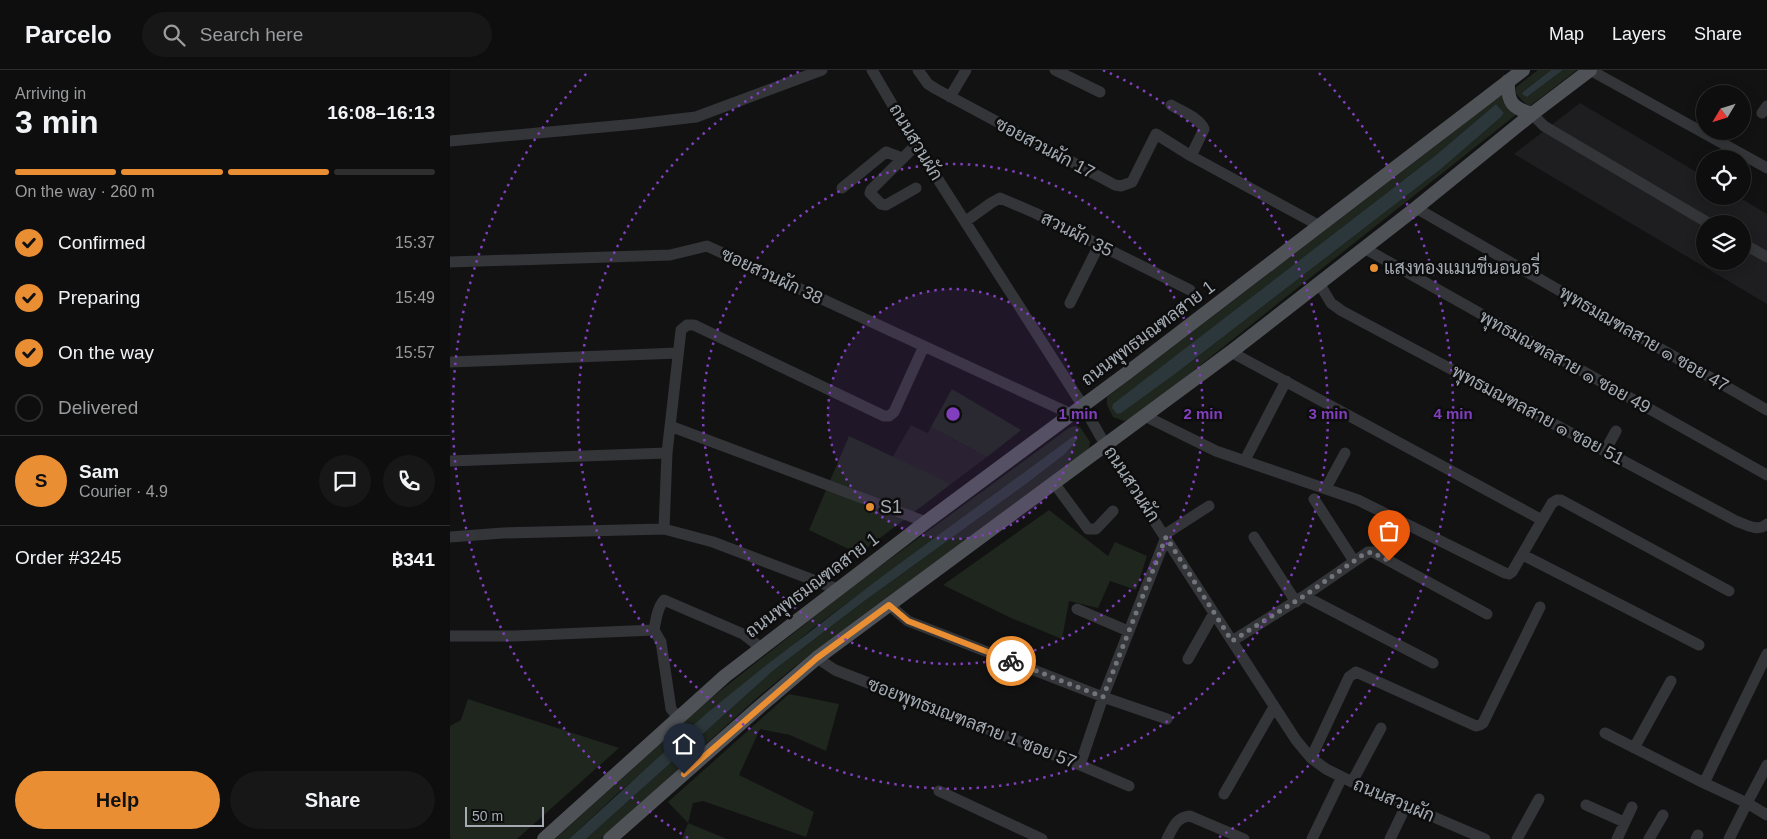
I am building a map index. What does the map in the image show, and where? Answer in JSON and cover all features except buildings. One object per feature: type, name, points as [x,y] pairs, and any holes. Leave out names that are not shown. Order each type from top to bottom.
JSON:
[{"type":"main road","name":"ถนนพุทธมณฑลสาย 1","points":[[544,839],[724,676],[1071,414],[1086,410],[1320,226],[1523,70]]},
{"type":"main road","points":[[610,839],[817,658],[1054,483],[1104,442],[1145,416],[1231,352],[1590,70]]},
{"type":"main road","points":[[1508,81],[1510,101],[1516,108],[1532,114]]},
{"type":"street","points":[[450,141],[636,124],[696,116],[822,70]]},
{"type":"street","name":"ถนนสวนผัก","points":[[872,70],[916,145],[1296,740],[1311,758],[1326,769],[1406,806],[1485,839]]},
{"type":"street","name":"ซอยสวนผัก 17","points":[[918,70],[928,84],[950,97],[1115,185],[1121,186],[1132,182],[1156,134],[1191,156]]},
{"type":"street","points":[[950,97],[966,70]]},
{"type":"street","points":[[1055,70],[1100,92]]},
{"type":"street","points":[[1590,70],[1767,168]]},
{"type":"street","points":[[1171,104],[1203,125],[1204,129],[1191,156],[1320,226]]},
{"type":"street","points":[[1532,114],[1544,126],[1696,216]]},
{"type":"street","points":[[916,145],[871,190],[870,196],[881,204],[886,205],[916,188]]},
{"type":"street","points":[[842,188],[886,152],[902,158]]},
{"type":"street","name":"สวนผัก 35","points":[[966,221],[991,202],[1000,198],[1020,206],[1190,290]]},
{"type":"street","name":"พุทธมณฑลสาย ๑ ซอย 47","points":[[1416,208],[1767,410]]},
{"type":"street","points":[[1070,303],[1099,245]]},
{"type":"street","name":"ซอยสวนผัก 38","points":[[450,262],[670,256],[707,246],[1071,414]]},
{"type":"street","name":"พุทธมณฑลสาย ๑ ซอย 49","points":[[1364,248],[1767,474]]},
{"type":"street","points":[[1751,248],[1767,258]]},
{"type":"street","name":"พุทธมณฑลสาย ๑ ซอย 51","points":[[1319,283],[1331,303],[1342,311],[1736,521],[1755,528],[1762,528],[1767,524]]},
{"type":"street","points":[[664,529],[667,453],[678,353],[681,330],[687,325],[694,324],[884,416],[889,416],[894,412],[924,346]]},
{"type":"street","points":[[1231,352],[1542,520]]},
{"type":"street","points":[[450,362],[678,353]]},
{"type":"street","points":[[1245,460],[1286,381]]},
{"type":"street","points":[[1145,416],[1216,451],[1358,500],[1400,519],[1508,574],[1512,572],[1523,555],[1552,503],[1561,500],[1729,591]]},
{"type":"street","points":[[670,426],[915,516],[926,522]]},
{"type":"street","points":[[1605,451],[1616,431]]},
{"type":"street","points":[[450,461],[667,453]]},
{"type":"street","points":[[1326,488],[1345,453]]},
{"type":"street","points":[[1054,483],[1088,529],[1096,529],[1113,511]]},
{"type":"street","points":[[1314,499],[1354,561]]},
{"type":"street","points":[[1080,765],[1103,697],[1165,536],[1210,506]]},
{"type":"street","points":[[450,537],[503,533],[664,529],[713,542],[837,589]]},
{"type":"street","points":[[1254,537],[1300,599],[1433,663]]},
{"type":"street","points":[[1232,641],[1300,599],[1368,552],[1372,552],[1487,614]]},
{"type":"street","points":[[1523,555],[1698,645]]},
{"type":"street","points":[[678,717],[671,709],[661,642],[654,630],[660,605],[664,600],[743,634],[761,648]]},
{"type":"street","points":[[889,605],[908,621],[1167,720]]},
{"type":"street","points":[[1311,758],[1349,677],[1356,672],[1476,726],[1480,726],[1540,607]]},
{"type":"street","points":[[1077,609],[1128,631]]},
{"type":"street","points":[[1188,659],[1214,613]]},
{"type":"street","points":[[450,636],[514,636],[654,630]]},
{"type":"street","points":[[1704,783],[1767,654]]},
{"type":"street","name":"ซอยพุทธมณฑลสาย 1 ซอย 57","points":[[817,658],[835,670],[1080,765],[1129,786]]},
{"type":"street","points":[[1634,748],[1672,682]]},
{"type":"street","points":[[1224,794],[1274,707]]},
{"type":"street","points":[[1312,839],[1381,728]]},
{"type":"street","points":[[1605,734],[1747,803],[1767,815]]},
{"type":"street","points":[[1729,839],[1767,766]]},
{"type":"street","points":[[939,791],[1042,839]]},
{"type":"street","points":[[1517,839],[1539,799]]},
{"type":"street","points":[[1390,839],[1406,806]]},
{"type":"street","points":[[1586,806],[1624,822]]},
{"type":"street","points":[[1617,839],[1632,807]]},
{"type":"street","points":[[1650,839],[1663,815]]},
{"type":"street","points":[[1166,839],[1182,816],[1190,816],[1244,839]]},
{"type":"shaded area","points":[[1538,70],[1551,70],[1524,91],[1527,97],[1563,70],[1577,70],[1530,106],[1523,102],[1515,92],[1516,87]]},
{"type":"shaded area","points":[[1551,70],[1563,70],[1527,97],[1522,94],[1524,91]]},
{"type":"shaded area","points":[[1501,92],[1503,101],[1517,114],[1131,420],[1124,421],[1113,417],[1107,405],[1107,397],[1442,141]],"holes":[[[1496,104],[1504,113],[1441,169],[1179,371],[1112,408],[1114,404],[1436,155]]]},
{"type":"shaded area","points":[[1580,103],[1696,172],[1696,205],[1751,204],[1767,214],[1767,304],[1710,270],[1751,270],[1751,215],[1696,215],[1696,262],[1514,154]]},
{"type":"shaded area","points":[[1496,104],[1504,113],[1501,117],[1441,169],[1179,371],[1121,413],[1117,414],[1112,408],[1113,404],[1436,155]]},
{"type":"shaded area","points":[[952,389],[1021,430],[987,457],[931,427]]},
{"type":"shaded area","points":[[911,425],[928,433],[931,427],[987,457],[951,484],[892,458]]},
{"type":"shaded area","points":[[1074,426],[1080,427],[1090,442],[1089,448],[1081,456],[792,669],[758,697],[601,839],[586,839],[774,670],[863,602],[1026,484],[1065,454],[1078,439],[1072,437],[812,629],[617,794],[569,839],[555,839],[701,706],[857,583]]},
{"type":"shaded area","name":"S1","points":[[849,436],[951,484],[859,554],[809,530]]},
{"type":"shaded area","points":[[1076,436],[1078,439],[1065,454],[863,602],[774,670],[586,839],[569,839],[707,713],[764,667],[880,578],[1072,437]]},
{"type":"shaded area","points":[[1049,510],[1108,556],[1115,542],[1147,556],[1136,590],[1110,581],[1098,608],[1069,601],[1062,639],[1011,618],[943,585]]},
{"type":"shaded area","points":[[789,694],[839,704],[826,751],[790,735],[760,729],[739,775],[814,812],[806,837],[703,801],[693,803],[688,823],[668,802]]},
{"type":"shaded area","points":[[468,699],[619,748],[517,839],[450,839],[450,726],[461,720]]},
{"type":"shaded area","points":[[688,823],[727,839],[682,839]]},
{"type":"way so far","points":[[1011,661],[1103,697],[1166,537],[1232,641],[1304,596],[1364,554],[1372,552],[1389,561]]},
{"type":"place","name":"แสงทองแมนชีนอนอรี่","points":[[1374,268]]},
{"type":"place","name":"S1","points":[[870,507]]},
{"type":"route","points":[[684,774],[817,658],[889,605],[908,621],[1011,661]]}]
